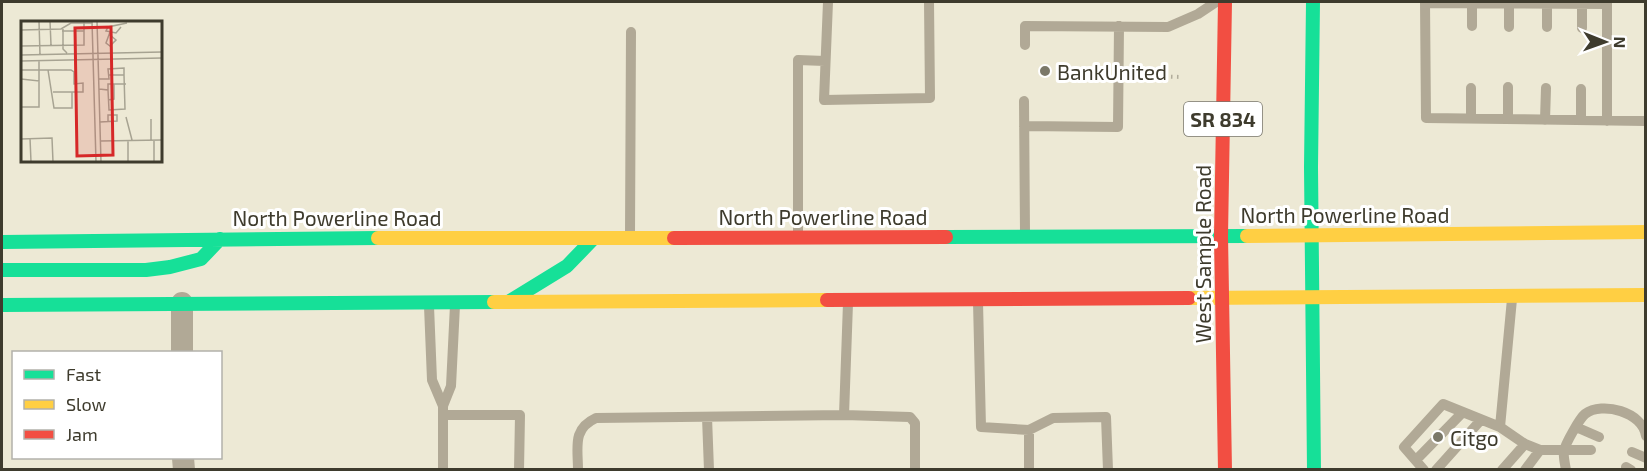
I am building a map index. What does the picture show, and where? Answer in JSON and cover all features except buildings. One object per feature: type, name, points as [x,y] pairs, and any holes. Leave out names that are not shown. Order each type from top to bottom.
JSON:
[{"type":"main road","name":"West Sample Road","points":[[1225,2],[1221,236],[1225,470]]},
{"type":"main road","points":[[1313,2],[1314,470]]},
{"type":"main road","name":"North Powerline Road","points":[[2,242],[1646,232]]},
{"type":"main road","points":[[510,302],[567,266],[594,238]]},
{"type":"main road","points":[[2,270],[146,270],[170,267],[201,260],[220,239]]},
{"type":"main road","points":[[2,305],[1646,295]]},
{"type":"street","points":[[182,303],[183,351]]},
{"type":"lane","points":[[828,2],[824,100],[930,98],[929,2]]},
{"type":"lane","points":[[1025,45],[1025,26],[1168,27],[1198,14],[1216,2]]},
{"type":"lane","points":[[1607,121],[1607,3],[1425,2],[1426,118],[1471,118],[1545,120],[1607,121],[1646,121]]},
{"type":"lane","points":[[1472,3],[1472,26]]},
{"type":"lane","points":[[1509,3],[1509,27]]},
{"type":"lane","points":[[1547,4],[1547,27]]},
{"type":"lane","points":[[1582,4],[1582,28]]},
{"type":"lane","points":[[1024,126],[1118,127],[1119,26]]},
{"type":"lane","points":[[630,238],[632,32]]},
{"type":"lane","points":[[798,237],[798,60],[825,61]]},
{"type":"lane","points":[[1508,87],[1508,119]]},
{"type":"lane","points":[[1471,88],[1471,118]]},
{"type":"lane","points":[[1545,120],[1546,88]]},
{"type":"lane","points":[[1581,89],[1581,120]]},
{"type":"lane","points":[[1024,101],[1025,237]]},
{"type":"lane","points":[[1500,427],[1512,296]]},
{"type":"lane","points":[[978,299],[981,427],[1029,430],[1053,418],[1106,417],[1108,470]]},
{"type":"lane","points":[[844,415],[849,300]]},
{"type":"lane","points":[[429,302],[432,380],[443,411]]},
{"type":"lane","points":[[443,470],[443,411],[451,386],[455,302]]},
{"type":"lane","points":[[1424,470],[1404,447],[1443,404],[1500,427],[1525,444],[1540,450],[1592,450]]},
{"type":"lane","points":[[1566,470],[1564,450],[1583,415],[1595,409],[1615,409],[1634,417],[1645,430],[1646,436]]},
{"type":"lane","points":[[443,411],[520,415],[519,470]]},
{"type":"lane","points":[[1416,460],[1462,413]]},
{"type":"lane","points":[[578,470],[578,435],[586,423],[596,418],[844,415],[910,417],[915,423],[915,470]]},
{"type":"lane","points":[[707,417],[709,470]]},
{"type":"lane","points":[[1436,470],[1479,420]]},
{"type":"lane","points":[[1576,427],[1599,437]]},
{"type":"lane","points":[[1029,430],[1029,470]]},
{"type":"lane","points":[[1502,470],[1525,444]]},
{"type":"lane","points":[[1525,470],[1540,450]]},
{"type":"lane","points":[[1632,452],[1646,458]]},
{"type":"path","points":[[1153,76],[1181,77]]},
{"type":"traffic: fast","points":[[1313,2],[1311,167],[1314,470]]},
{"type":"traffic: fast","points":[[946,237],[1247,236]]},
{"type":"traffic: fast","points":[[2,242],[378,238]]},
{"type":"traffic: fast","points":[[510,301],[567,266],[594,238]]},
{"type":"traffic: fast","points":[[2,270],[146,270],[170,267],[201,259],[220,239]]},
{"type":"traffic: fast","points":[[2,305],[494,302]]},
{"type":"traffic: slow","points":[[1247,236],[1646,232]]},
{"type":"traffic: slow","points":[[378,238],[674,238]]},
{"type":"traffic: slow","points":[[1189,298],[1646,295]]},
{"type":"traffic: slow","points":[[494,302],[827,300]]},
{"type":"traffic: jam","points":[[1225,2],[1221,236],[1225,470]]},
{"type":"traffic: jam","points":[[674,238],[946,237]]},
{"type":"traffic: jam","points":[[827,300],[1189,298]]},
{"type":"place","name":"BankUnited","points":[[1045,71]]},
{"type":"place","name":"Citgo","points":[[1438,437]]}]
